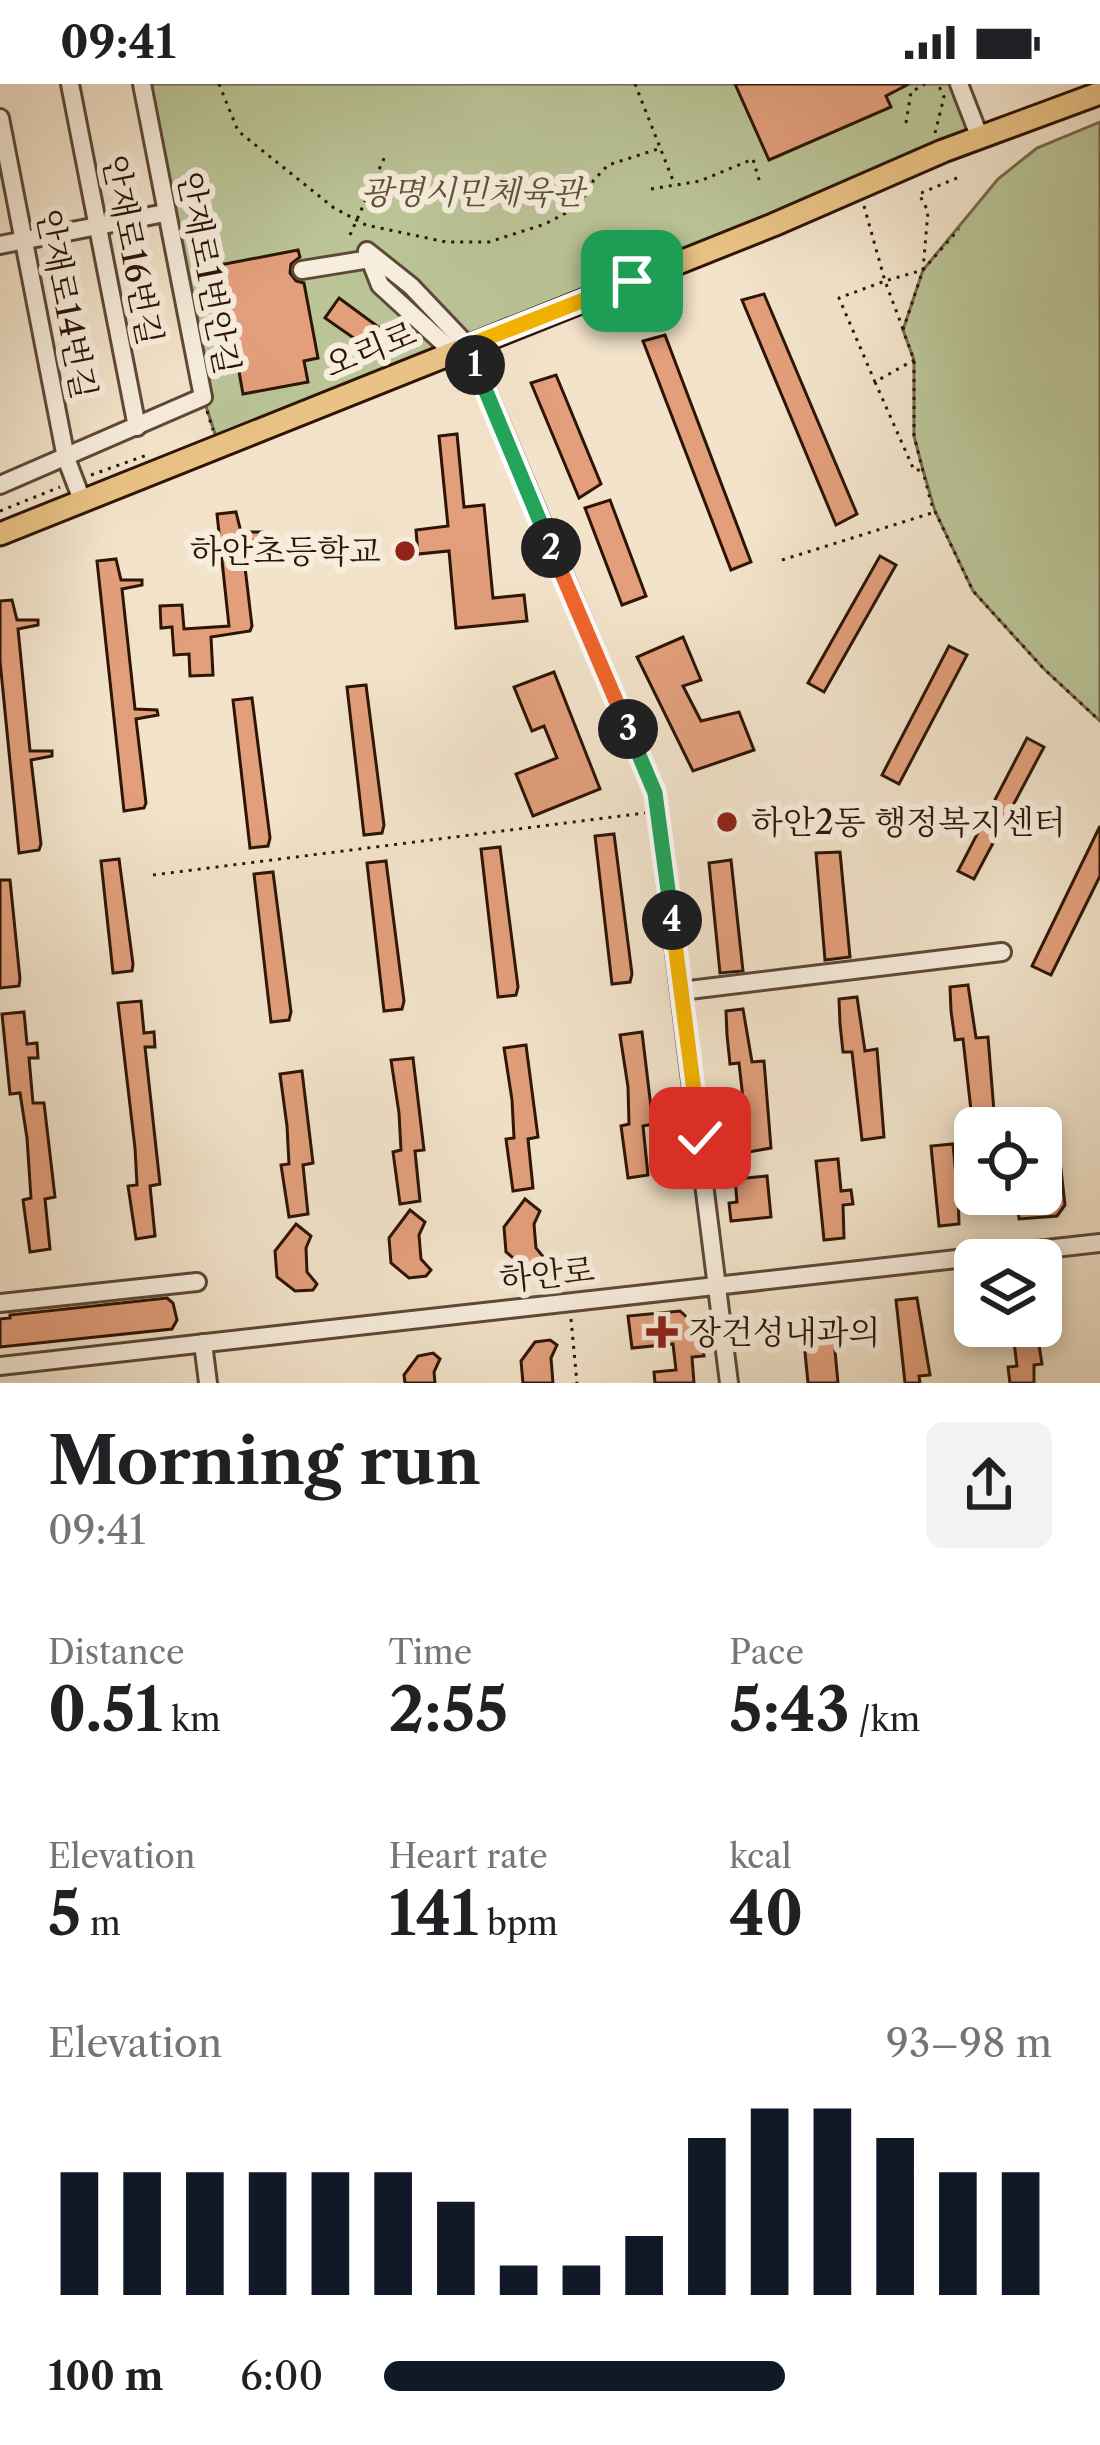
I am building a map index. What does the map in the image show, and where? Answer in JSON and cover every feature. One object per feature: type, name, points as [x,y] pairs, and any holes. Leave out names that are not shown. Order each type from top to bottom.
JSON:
[{"type":"main road","name":"오리로","points":[[0,534],[79,490],[460,349],[1100,93]]},
{"type":"street","name":"안재로16번길","points":[[70,84],[137,427]]},
{"type":"street","name":"안재로1번안길","points":[[1,481],[203,398],[142,84]]},
{"type":"street","points":[[959,84],[980,138]]},
{"type":"street","name":"안재로14번길","points":[[0,118],[66,458],[79,490]]},
{"type":"street","points":[[0,245],[165,213]]},
{"type":"street","points":[[302,270],[370,259],[380,285],[460,349],[655,793],[729,1383]]},
{"type":"street","points":[[681,991],[1002,952]]},
{"type":"street","name":"하안로","points":[[0,1366],[1100,1243]]},
{"type":"street","points":[[0,1304],[197,1282]]},
{"type":"street","points":[[203,1343],[208,1383]]},
{"type":"path","points":[[219,84],[238,131],[334,208],[366,225],[446,242],[489,242],[545,224],[579,201],[608,165],[661,148]]},
{"type":"path","points":[[635,84],[676,186]]},
{"type":"path","points":[[906,123],[911,92],[925,84]]},
{"type":"path","points":[[934,133],[944,97],[938,84]]},
{"type":"path","points":[[350,235],[386,154]]},
{"type":"path","points":[[651,189],[700,181],[753,159],[760,184]]},
{"type":"path","points":[[903,330],[923,270],[928,211],[919,194],[957,178]]},
{"type":"path","points":[[858,187],[914,360],[914,436],[935,512],[973,591],[1044,669],[1100,721]]},
{"type":"path","points":[[923,470],[914,470],[839,298],[923,270],[959,230]]},
{"type":"path","points":[[875,382],[914,360]]},
{"type":"path","points":[[203,398],[214,432]]},
{"type":"path","points":[[0,511],[79,490],[154,453]]},
{"type":"path","points":[[782,560],[935,512]]},
{"type":"path","points":[[153,874],[658,811]]},
{"type":"path","points":[[569,1302],[577,1383]]},
{"type":"green space","name":"광명시민체육관","points":[[142,84],[959,84],[980,138],[219,446],[203,397]]},
{"type":"green space","points":[[1100,122],[1100,721],[1044,669],[973,591],[935,511],[923,470],[914,436],[914,360],[903,330],[923,270],[998,179],[1037,148]]},
{"type":"building","points":[[735,84],[909,84],[886,96],[891,107],[769,160]]},
{"type":"building","points":[[298,250],[300,257],[291,264],[290,273],[304,283],[318,358],[304,361],[308,382],[243,394],[220,265]]},
{"type":"building","points":[[764,294],[857,514],[836,525],[742,300]]},
{"type":"building","points":[[339,298],[388,334],[375,353],[325,318]]},
{"type":"building","points":[[665,335],[751,562],[731,570],[643,341]]},
{"type":"building","points":[[556,375],[601,484],[579,498],[531,383]]},
{"type":"building","points":[[457,434],[464,507],[484,505],[493,598],[524,595],[527,621],[456,628],[449,551],[418,554],[416,530],[448,526],[439,436]]},
{"type":"building","points":[[610,500],[646,596],[622,605],[585,508]]},
{"type":"building","points":[[236,512],[241,532],[262,532],[262,538],[242,542],[252,626],[250,631],[211,637],[213,675],[190,676],[189,654],[174,655],[172,627],[161,628],[160,606],[182,605],[184,629],[229,626],[217,514]]},
{"type":"building","points":[[880,556],[896,565],[824,692],[808,683]]},
{"type":"building","points":[[116,559],[121,580],[142,580],[142,585],[122,589],[135,709],[157,710],[158,715],[136,719],[146,803],[144,808],[124,811],[97,561]]},
{"type":"building","points":[[12,600],[17,620],[38,620],[38,625],[18,629],[30,751],[52,751],[52,756],[31,760],[41,844],[39,850],[19,853],[0,661],[0,601]]},
{"type":"building","points":[[683,637],[701,680],[683,686],[701,721],[739,712],[754,750],[693,771],[637,657]]},
{"type":"building","points":[[949,646],[967,655],[899,784],[882,775]]},
{"type":"building","points":[[554,672],[600,789],[533,816],[516,774],[557,758],[544,726],[532,731],[514,687]]},
{"type":"building","points":[[366,685],[384,825],[382,833],[364,835],[347,687]]},
{"type":"building","points":[[252,698],[270,838],[268,846],[250,848],[233,700]]},
{"type":"building","points":[[1027,738],[1044,747],[974,879],[958,871]]},
{"type":"building","points":[[1100,826],[1100,876],[1051,975],[1032,966]]},
{"type":"building","points":[[614,834],[632,974],[630,982],[612,984],[595,836]]},
{"type":"building","points":[[500,847],[518,987],[516,995],[498,997],[481,849]]},
{"type":"building","points":[[840,852],[850,957],[825,960],[816,853]]},
{"type":"building","points":[[119,859],[133,964],[132,971],[113,973],[101,861]]},
{"type":"building","points":[[731,860],[743,971],[720,973],[709,863]]},
{"type":"building","points":[[386,861],[404,1001],[402,1009],[384,1011],[367,863]]},
{"type":"building","points":[[273,872],[291,1012],[289,1020],[271,1022],[254,874]]},
{"type":"building","points":[[0,880],[10,880],[20,979],[19,986],[0,988]]},
{"type":"building","points":[[968,985],[976,1038],[988,1037],[994,1107],[971,1107],[963,1039],[955,1040],[950,987]]},
{"type":"building","points":[[857,997],[865,1051],[877,1049],[884,1137],[862,1140],[852,1052],[843,1052],[839,999]]},
{"type":"building","points":[[141,1001],[144,1033],[154,1032],[155,1047],[145,1047],[160,1184],[150,1186],[155,1236],[136,1239],[128,1186],[137,1185],[135,1148],[118,1003]]},
{"type":"building","points":[[743,1009],[752,1062],[764,1061],[771,1148],[749,1152],[739,1063],[730,1064],[727,1035],[726,1011]]},
{"type":"building","points":[[24,1012],[27,1044],[37,1043],[38,1058],[29,1058],[33,1103],[44,1103],[55,1197],[45,1199],[50,1249],[30,1252],[23,1200],[31,1198],[27,1138],[20,1093],[10,1094],[2,1014]]},
{"type":"building","points":[[642,1032],[653,1124],[643,1126],[648,1175],[628,1178],[621,1126],[629,1124],[628,1087],[620,1035]]},
{"type":"building","points":[[526,1045],[538,1137],[528,1139],[533,1188],[513,1191],[506,1139],[514,1138],[512,1100],[504,1048]]},
{"type":"building","points":[[413,1058],[424,1150],[415,1151],[420,1201],[400,1204],[393,1152],[401,1150],[399,1113],[391,1060]]},
{"type":"building","points":[[302,1071],[313,1163],[303,1165],[308,1214],[289,1217],[281,1165],[289,1164],[280,1074]]},
{"type":"building","points":[[953,1144],[954,1215],[959,1215],[959,1224],[939,1226],[931,1146]]},
{"type":"building","points":[[838,1159],[841,1191],[851,1190],[853,1204],[843,1205],[844,1238],[824,1240],[816,1161]]},
{"type":"building","points":[[767,1176],[771,1217],[731,1221],[729,1203],[737,1202],[735,1179]]},
{"type":"building","points":[[525,1199],[540,1211],[534,1224],[536,1248],[545,1259],[541,1265],[523,1266],[506,1252],[504,1227]]},
{"type":"building","points":[[410,1210],[425,1222],[419,1235],[421,1259],[431,1270],[426,1276],[409,1278],[391,1263],[389,1238]]},
{"type":"building","points":[[1019,1215],[1058,1215],[1057,1216],[1019,1219]]},
{"type":"building","points":[[296,1224],[311,1236],[306,1248],[307,1272],[317,1284],[313,1290],[295,1291],[277,1277],[275,1251]]},
{"type":"building","points":[[167,1298],[177,1320],[172,1329],[0,1347],[0,1319],[10,1315]]},
{"type":"building","points":[[917,1298],[930,1375],[919,1376],[920,1383],[905,1383],[896,1300]]},
{"type":"building","points":[[680,1311],[701,1330],[704,1356],[692,1357],[694,1383],[655,1383],[654,1372],[676,1370],[673,1344],[632,1348],[628,1316]]},
{"type":"building","points":[[833,1329],[838,1383],[808,1383],[803,1332]]},
{"type":"building","points":[[550,1340],[557,1345],[551,1358],[553,1383],[523,1383],[521,1361],[535,1342]]},
{"type":"building","points":[[1015,1347],[1039,1347],[1042,1364],[1034,1365],[1034,1383],[1010,1383],[1008,1367],[1017,1366]]},
{"type":"building","points":[[433,1353],[440,1359],[435,1383],[405,1383],[404,1375],[418,1356]]},
{"type":"place","name":"하안초등학교","points":[[405,551]]},
{"type":"place","name":"하안2동 행정복지센터","points":[[727,822]]},
{"type":"place","name":"장건성내과의","points":[[662,1332]]},
{"type":"route","points":[[632,281],[467,346],[655,793],[700,1138]]}]
